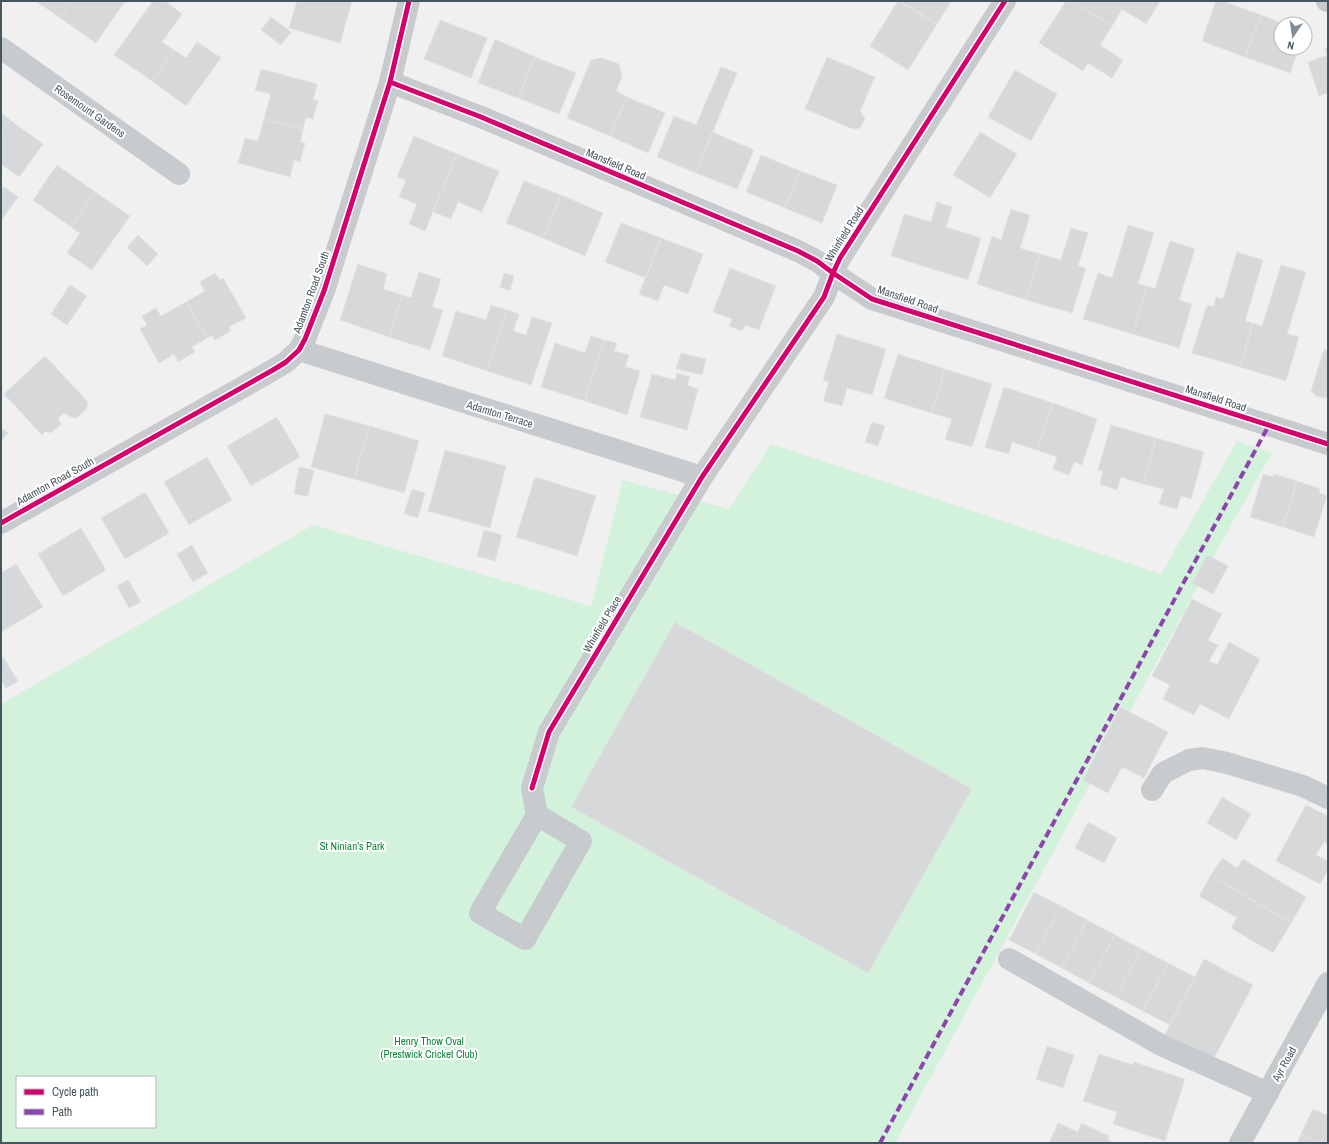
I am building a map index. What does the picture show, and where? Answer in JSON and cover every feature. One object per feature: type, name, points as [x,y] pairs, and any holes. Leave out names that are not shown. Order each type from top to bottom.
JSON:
[{"type":"main road","name":"Ayr Road","points":[[1240,1143],[1328,984]]},
{"type":"street","name":"Adamton Road South","points":[[1,523],[273,370],[286,362],[299,350],[310,329],[324,291],[390,82],[409,1]]},
{"type":"street","name":"Whinfield Road","points":[[702,477],[824,297],[832,273],[840,258],[1005,1]]},
{"type":"street","name":"Rosemount Gardens","points":[[1,48],[179,174]]},
{"type":"street","name":"Mansfield Road","points":[[390,82],[481,117],[798,251],[818,261],[832,273],[872,299],[1328,444]]},
{"type":"street","name":"Adamton Terrace","points":[[299,350],[702,477]]},
{"type":"street","name":"Whinfield Place","points":[[537,815],[532,788],[549,732],[702,477]]},
{"type":"street","points":[[1152,790],[1163,773],[1189,760],[1203,758],[1227,763],[1303,786],[1328,798]]},
{"type":"street","points":[[537,815],[581,840],[525,939],[480,913],[537,815]]},
{"type":"street","points":[[1009,959],[1161,1045],[1268,1093]]},
{"type":"green space","name":"St Ninian's Park","points":[[1237,441],[1272,453],[1235,518],[895,1143],[1,1143],[1,704],[313,525],[591,606],[623,480],[729,509],[771,444],[1161,574]]},
{"type":"building","points":[[36,1],[72,1],[60,18]]},
{"type":"building","points":[[72,1],[125,1],[96,43],[60,18]]},
{"type":"building","points":[[153,1],[165,1],[182,14],[162,42],[174,50],[152,81],[114,55]]},
{"type":"building","points":[[297,1],[352,1],[340,43],[289,28]]},
{"type":"building","points":[[898,1],[937,24],[908,70],[870,46]]},
{"type":"building","points":[[900,1],[951,1],[937,24]]},
{"type":"building","points":[[1066,1],[1072,1],[1112,26],[1100,45],[1123,60],[1112,78],[1088,63],[1083,71],[1039,43]]},
{"type":"building","points":[[1072,1],[1160,1],[1146,24],[1122,9],[1112,26]]},
{"type":"building","points":[[1216,1],[1222,1],[1261,15],[1245,57],[1202,41]]},
{"type":"building","points":[[1261,15],[1273,20],[1273,56],[1296,56],[1290,73],[1245,57]]},
{"type":"building","points":[[271,17],[291,32],[281,45],[261,30]]},
{"type":"building","points":[[440,20],[487,38],[471,78],[424,59]]},
{"type":"building","points":[[495,39],[535,57],[518,98],[478,83]]},
{"type":"building","points":[[197,42],[221,58],[186,106],[152,81],[174,50],[186,58]]},
{"type":"building","points":[[1328,47],[1328,93],[1319,96],[1308,62],[1327,55],[1325,48]]},
{"type":"building","points":[[535,57],[576,73],[559,114],[518,98]]},
{"type":"building","points":[[827,57],[875,77],[860,111],[865,119],[860,128],[853,129],[805,109]]},
{"type":"building","points":[[602,58],[619,64],[622,77],[616,91],[627,97],[610,136],[567,118],[591,60]]},
{"type":"building","points":[[721,67],[737,73],[696,173],[657,157],[674,116],[696,125]]},
{"type":"building","points":[[261,69],[317,84],[313,100],[318,101],[313,119],[306,117],[303,129],[264,119],[271,94],[255,90]]},
{"type":"building","points":[[1015,70],[1057,94],[1031,141],[988,117]]},
{"type":"building","points":[[627,97],[665,113],[648,153],[610,136]]},
{"type":"building","points":[[1,113],[10,120],[1,132]]},
{"type":"building","points":[[264,119],[303,129],[300,142],[305,143],[300,162],[294,160],[290,177],[238,163],[245,138],[258,141]]},
{"type":"building","points":[[10,120],[43,144],[19,177],[1,164],[1,132]]},
{"type":"building","points":[[712,132],[754,150],[737,189],[696,173]]},
{"type":"building","points":[[980,132],[1017,154],[990,198],[953,175]]},
{"type":"building","points":[[414,136],[457,154],[425,231],[409,224],[417,204],[399,197],[406,180],[397,177]]},
{"type":"building","points":[[457,154],[499,171],[482,212],[458,202],[451,219],[433,212]]},
{"type":"building","points":[[761,155],[800,171],[785,208],[746,192]]},
{"type":"building","points":[[57,165],[95,192],[71,227],[33,200]]},
{"type":"building","points":[[800,171],[837,185],[822,223],[785,208]]},
{"type":"building","points":[[524,181],[561,195],[543,238],[506,223]]},
{"type":"building","points":[[4,187],[18,197],[1,221],[1,191]]},
{"type":"building","points":[[95,192],[130,216],[92,270],[67,253],[80,233],[71,227]]},
{"type":"building","points":[[561,195],[603,213],[585,256],[543,238]]},
{"type":"building","points":[[937,202],[952,207],[946,227],[981,238],[968,280],[891,256],[904,214],[931,222]]},
{"type":"building","points":[[1011,209],[1030,215],[1020,248],[1040,254],[1026,300],[977,284],[992,236],[1001,240]]},
{"type":"building","points":[[621,223],[661,238],[646,278],[605,262]]},
{"type":"building","points":[[1128,225],[1154,233],[1138,284],[1147,286],[1133,334],[1083,319],[1098,273],[1112,278]]},
{"type":"building","points":[[1071,228],[1088,233],[1078,266],[1086,268],[1072,313],[1026,300],[1040,254],[1061,260]]},
{"type":"building","points":[[138,235],[158,254],[147,266],[127,247]]},
{"type":"building","points":[[661,238],[703,254],[688,294],[664,285],[658,301],[639,294]]},
{"type":"building","points":[[1170,241],[1195,249],[1179,300],[1192,304],[1179,348],[1133,334],[1147,286],[1155,289]]},
{"type":"building","points":[[1237,252],[1263,260],[1245,321],[1253,323],[1240,367],[1192,353],[1207,305],[1214,307],[1216,297],[1223,299]]},
{"type":"building","points":[[358,264],[387,274],[383,289],[402,295],[389,337],[340,320]]},
{"type":"building","points":[[1281,265],[1306,272],[1287,334],[1299,337],[1286,381],[1240,367],[1253,323],[1262,326]]},
{"type":"building","points":[[730,268],[776,286],[759,330],[745,325],[742,331],[729,326],[732,319],[713,312]]},
{"type":"building","points":[[419,272],[441,279],[432,307],[443,310],[430,350],[389,337],[402,295],[411,298]]},
{"type":"building","points":[[215,273],[220,280],[223,278],[246,318],[229,327],[231,331],[215,340],[212,336],[207,338],[186,302],[205,291],[200,282]]},
{"type":"building","points":[[504,273],[514,276],[510,291],[500,287]]},
{"type":"building","points":[[70,285],[87,296],[67,325],[51,314]]},
{"type":"building","points":[[186,302],[207,338],[192,347],[195,352],[178,362],[174,354],[159,363],[140,329],[147,325],[142,316],[156,308],[161,316]]},
{"type":"building","points":[[491,305],[507,310],[487,371],[442,356],[456,311],[486,320]]},
{"type":"building","points":[[507,310],[519,314],[513,331],[526,335],[532,317],[552,323],[531,385],[487,371]]},
{"type":"building","points":[[837,334],[886,349],[872,395],[847,388],[842,406],[823,401],[829,382],[823,380]]},
{"type":"building","points":[[591,336],[604,340],[585,401],[541,387],[555,343],[585,353]]},
{"type":"building","points":[[604,340],[617,343],[614,351],[629,355],[625,367],[640,371],[627,415],[585,401]]},
{"type":"building","points":[[1324,349],[1328,351],[1328,397],[1325,398],[1316,396],[1311,391]]},
{"type":"building","points":[[681,353],[706,359],[702,375],[676,369]]},
{"type":"building","points":[[898,354],[945,369],[931,413],[884,398]]},
{"type":"building","points":[[45,356],[88,402],[86,410],[76,418],[64,413],[58,418],[61,424],[51,433],[46,431],[42,435],[4,394]]},
{"type":"building","points":[[945,369],[992,384],[972,447],[945,439],[952,419],[931,413]]},
{"type":"building","points":[[677,373],[690,377],[687,385],[698,389],[687,430],[640,417],[652,374],[675,380]]},
{"type":"building","points":[[1004,387],[1053,403],[1037,450],[1012,442],[1009,454],[985,447]]},
{"type":"building","points":[[1053,403],[1097,419],[1082,465],[1074,462],[1069,475],[1053,469],[1057,457],[1037,450]]},
{"type":"building","points":[[325,414],[370,426],[354,479],[311,467]]},
{"type":"building","points":[[277,417],[300,457],[251,486],[227,446]]},
{"type":"building","points":[[872,422],[885,426],[878,446],[865,442]]},
{"type":"building","points":[[1111,425],[1156,438],[1143,484],[1121,477],[1117,490],[1100,484],[1103,471],[1098,470]]},
{"type":"building","points":[[370,426],[419,441],[404,493],[354,479]]},
{"type":"building","points":[[1,428],[8,433],[1,441]]},
{"type":"building","points":[[1156,438],[1204,452],[1191,499],[1181,496],[1177,509],[1159,504],[1164,489],[1143,484]]},
{"type":"building","points":[[445,450],[506,466],[490,528],[428,511]]},
{"type":"building","points":[[207,457],[232,500],[189,525],[164,482]]},
{"type":"building","points":[[299,467],[314,470],[308,496],[294,494]]},
{"type":"building","points":[[1263,474],[1273,477],[1274,474],[1297,481],[1283,527],[1250,517]]},
{"type":"building","points":[[535,477],[596,496],[577,556],[516,537]]},
{"type":"building","points":[[1297,481],[1320,489],[1319,493],[1327,496],[1314,537],[1283,527]]},
{"type":"building","points":[[412,489],[425,493],[418,518],[404,514]]},
{"type":"building","points":[[145,492],[169,533],[125,559],[101,518]]},
{"type":"building","points":[[81,528],[106,570],[63,596],[38,554]]},
{"type":"building","points":[[484,530],[502,535],[495,561],[477,556]]},
{"type":"building","points":[[192,545],[208,573],[193,582],[177,554]]},
{"type":"building","points":[[1207,555],[1228,566],[1213,594],[1192,583]]},
{"type":"building","points":[[16,564],[43,607],[1,632],[1,573]]},
{"type":"building","points":[[128,580],[141,602],[129,608],[117,586]]},
{"type":"building","points":[[1192,599],[1222,614],[1208,640],[1218,645],[1209,661],[1217,665],[1229,642],[1260,659],[1229,719],[1200,704],[1194,715],[1163,699],[1170,685],[1152,676]]},
{"type":"building","points":[[675,622],[972,789],[868,973],[571,807]]},
{"type":"building","points":[[3,657],[18,681],[6,688],[1,680],[1,658]]},
{"type":"building","points":[[1120,707],[1168,732],[1144,778],[1122,767],[1108,793],[1083,780]]},
{"type":"building","points":[[1222,797],[1251,814],[1236,840],[1207,823]]},
{"type":"building","points":[[1306,805],[1328,816],[1328,844],[1324,842],[1316,855],[1328,861],[1328,870],[1320,884],[1276,861]]},
{"type":"building","points":[[1088,822],[1117,838],[1104,863],[1075,848]]},
{"type":"building","points":[[1222,858],[1237,868],[1243,859],[1306,897],[1291,923],[1211,875]]},
{"type":"building","points":[[1211,875],[1291,923],[1273,953],[1231,928],[1237,918],[1199,896]]},
{"type":"building","points":[[1034,892],[1061,906],[1036,954],[1009,940]]},
{"type":"building","points":[[1061,906],[1087,920],[1062,968],[1036,954]]},
{"type":"building","points":[[1087,920],[1115,935],[1089,983],[1062,968]]},
{"type":"building","points":[[1115,935],[1141,949],[1116,997],[1089,983]]},
{"type":"building","points":[[1141,949],[1168,963],[1143,1011],[1116,997]]},
{"type":"building","points":[[1204,959],[1253,985],[1212,1062],[1164,1036]]},
{"type":"building","points":[[1168,963],[1195,977],[1170,1025],[1143,1011]]},
{"type":"building","points":[[1047,1046],[1074,1055],[1063,1088],[1036,1079]]},
{"type":"building","points":[[1099,1054],[1133,1065],[1134,1062],[1185,1079],[1165,1141],[1113,1124],[1117,1112],[1083,1101]]},
{"type":"building","points":[[1313,1109],[1328,1116],[1328,1143],[1320,1143],[1301,1134]]},
{"type":"building","points":[[1058,1123],[1078,1132],[1081,1123],[1109,1136],[1108,1140],[1115,1143],[1049,1143]]},
{"type":"building","points":[[1301,1134],[1320,1143],[1297,1143]]},
{"type":"marked path","points":[[880,1143],[1269,425]]},
{"type":"cycle path","points":[[1,523],[273,370],[286,362],[299,350],[305,339],[324,291],[390,82],[409,1]]},
{"type":"cycle path","points":[[532,788],[549,732],[702,477],[824,297],[840,258],[1005,1]]},
{"type":"cycle path","points":[[390,82],[481,117],[798,251],[817,261],[872,299],[1328,444]]},
{"type":"park label","name":"Henry Thow Oval (Prestwick Cricket Club)","points":[[429,1047]]}]
